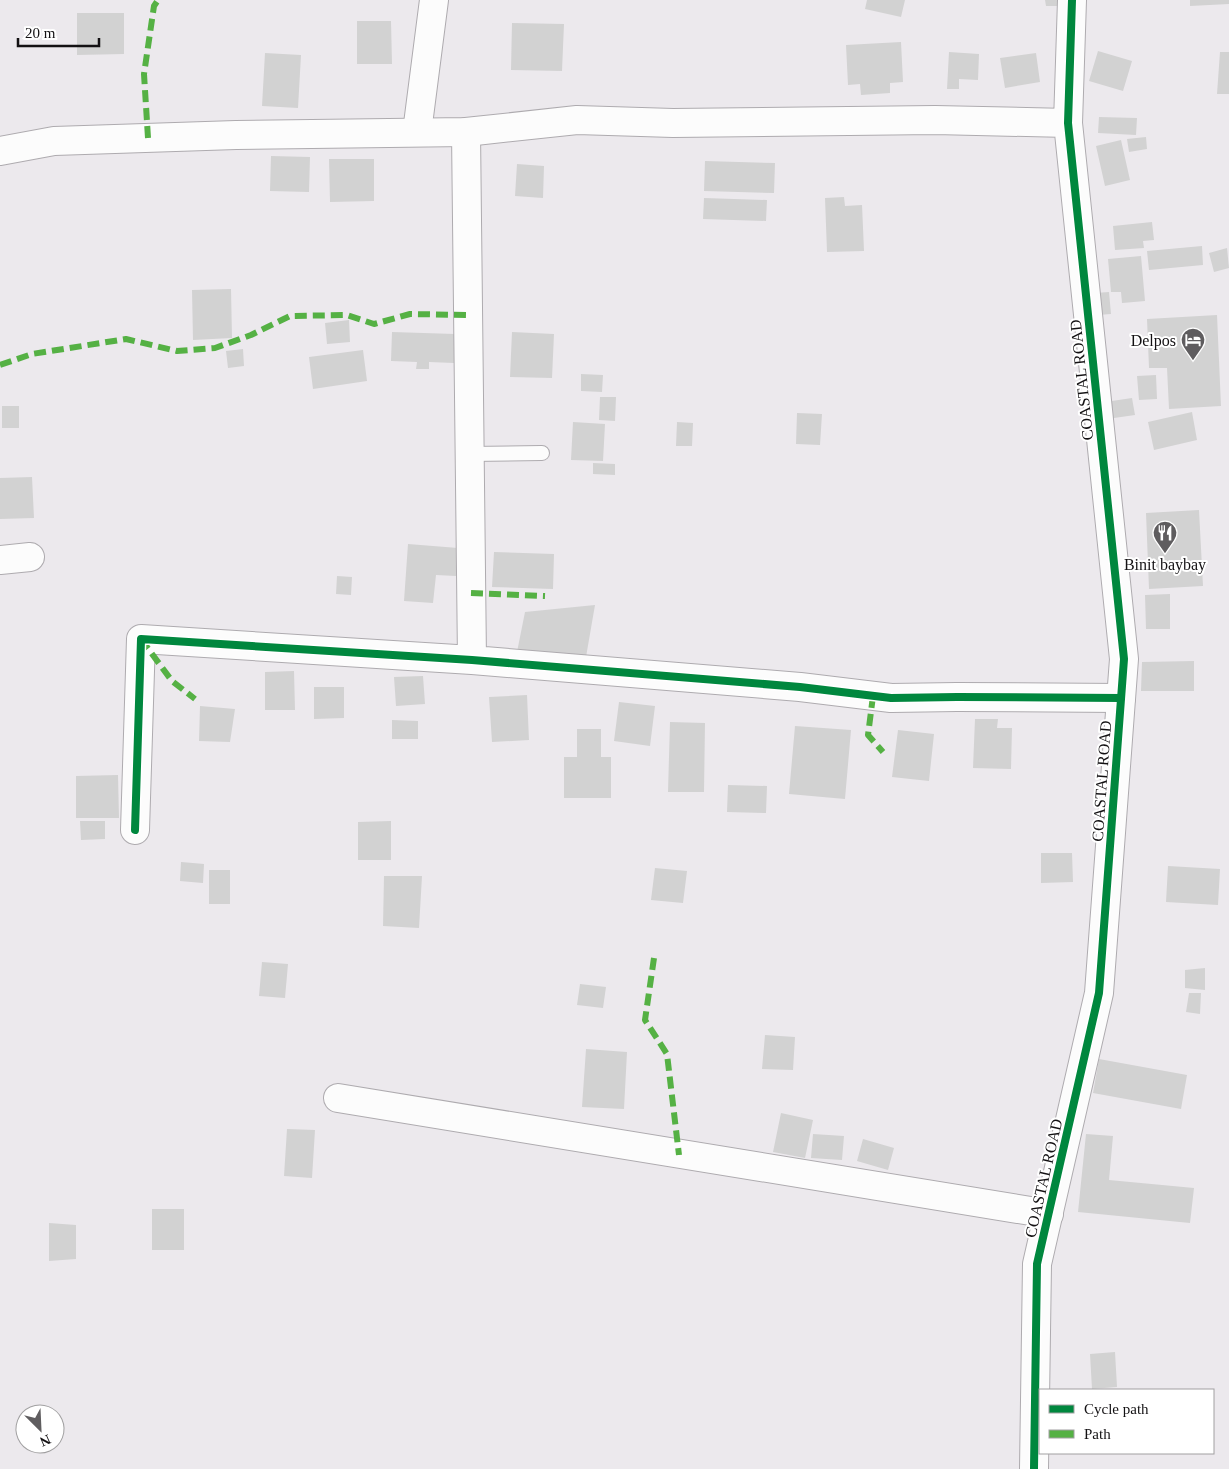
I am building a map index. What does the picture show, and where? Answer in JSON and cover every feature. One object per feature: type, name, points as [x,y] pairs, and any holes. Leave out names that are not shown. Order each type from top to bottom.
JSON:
[{"type":"street","points":[[418,132],[434,0]]},
{"type":"street","name":"COASTAL ROAD","points":[[1034,1469],[1037,1264],[1099,993],[1124,659],[1068,123],[1072,0]]},
{"type":"street","points":[[0,151],[54,141],[236,135],[466,132],[577,120],[673,123],[935,120],[1068,123]]},
{"type":"street","points":[[466,132],[472,660]]},
{"type":"street","points":[[0,560],[30,557]]},
{"type":"street","points":[[135,830],[141,639],[472,660],[800,687],[891,698],[1121,698]]},
{"type":"street","points":[[338,1098],[1049,1214]]},
{"type":"lane","points":[[469,454],[542,453]]},
{"type":"building","points":[[867,0],[905,0],[901,17],[865,9]]},
{"type":"building","points":[[1045,0],[1059,0],[1060,6],[1046,6]]},
{"type":"building","points":[[1190,0],[1229,0],[1229,4],[1190,6]]},
{"type":"building","points":[[77,13],[124,13],[124,54],[77,55]]},
{"type":"building","points":[[357,21],[391,21],[392,64],[357,64]]},
{"type":"building","points":[[512,23],[564,24],[562,71],[511,70]]},
{"type":"building","points":[[901,42],[903,82],[890,83],[890,93],[861,95],[860,84],[848,85],[846,45]]},
{"type":"building","points":[[1098,51],[1132,61],[1123,91],[1089,81]]},
{"type":"building","points":[[949,52],[979,54],[978,80],[959,79],[959,89],[947,89]]},
{"type":"building","points":[[1220,52],[1229,52],[1229,94],[1217,94]]},
{"type":"building","points":[[265,53],[301,55],[298,108],[262,106]]},
{"type":"building","points":[[1036,53],[1040,82],[1005,88],[1000,58]]},
{"type":"building","points":[[1099,117],[1137,118],[1136,135],[1098,133]]},
{"type":"building","points":[[1146,137],[1147,149],[1129,152],[1127,139]]},
{"type":"building","points":[[1121,140],[1130,180],[1105,186],[1096,146]]},
{"type":"building","points":[[271,156],[310,157],[309,192],[270,191]]},
{"type":"building","points":[[329,159],[374,159],[374,201],[330,202]]},
{"type":"building","points":[[705,161],[775,163],[774,193],[704,191]]},
{"type":"building","points":[[517,164],[544,166],[543,198],[515,196]]},
{"type":"building","points":[[844,197],[845,206],[862,205],[864,251],[827,252],[825,198]]},
{"type":"building","points":[[704,198],[767,200],[766,221],[703,219]]},
{"type":"building","points":[[1152,222],[1154,240],[1143,241],[1144,248],[1115,250],[1113,226]]},
{"type":"building","points":[[1202,246],[1203,265],[1149,270],[1147,251]]},
{"type":"building","points":[[1227,248],[1229,268],[1214,272],[1209,253]]},
{"type":"building","points":[[1141,256],[1145,301],[1122,303],[1121,292],[1111,292],[1108,259]]},
{"type":"building","points":[[231,289],[232,338],[193,340],[192,290]]},
{"type":"building","points":[[1109,292],[1111,314],[1098,315],[1095,293]]},
{"type":"building","points":[[1217,315],[1221,406],[1169,409],[1167,368],[1149,368],[1147,319]]},
{"type":"building","points":[[349,320],[350,342],[327,344],[325,323]]},
{"type":"building","points":[[392,332],[455,334],[454,363],[429,362],[429,369],[416,369],[417,362],[391,361]]},
{"type":"building","points":[[512,332],[554,334],[552,378],[510,377]]},
{"type":"building","points":[[243,349],[244,366],[228,368],[226,351]]},
{"type":"building","points":[[363,350],[367,381],[313,389],[309,357]]},
{"type":"building","points":[[581,374],[603,375],[602,392],[581,391]]},
{"type":"building","points":[[1156,375],[1157,399],[1139,400],[1137,376]]},
{"type":"building","points":[[600,397],[616,397],[615,421],[599,420]]},
{"type":"building","points":[[1132,398],[1135,415],[1107,419],[1105,402]]},
{"type":"building","points":[[2,406],[19,406],[19,428],[2,428]]},
{"type":"building","points":[[1192,412],[1197,440],[1154,450],[1148,422]]},
{"type":"building","points":[[797,413],[822,414],[820,445],[796,444]]},
{"type":"building","points":[[573,422],[605,424],[603,461],[571,460]]},
{"type":"building","points":[[677,422],[693,423],[692,446],[676,446]]},
{"type":"building","points":[[593,463],[615,464],[615,475],[593,474]]},
{"type":"building","points":[[32,477],[34,518],[0,519],[0,478]]},
{"type":"building","points":[[1199,510],[1203,586],[1149,589],[1146,513]]},
{"type":"building","points":[[408,544],[458,548],[456,576],[436,575],[433,603],[404,601]]},
{"type":"building","points":[[494,552],[554,554],[553,589],[492,587]]},
{"type":"building","points":[[337,576],[352,577],[351,595],[336,594]]},
{"type":"building","points":[[1170,594],[1170,629],[1146,629],[1145,595]]},
{"type":"building","points":[[595,605],[586,657],[516,657],[525,612]]},
{"type":"building","points":[[1194,661],[1194,691],[1141,691],[1142,662]]},
{"type":"building","points":[[294,671],[295,710],[265,710],[265,672]]},
{"type":"building","points":[[423,676],[425,704],[396,706],[394,677]]},
{"type":"building","points":[[314,687],[344,687],[344,718],[314,719]]},
{"type":"building","points":[[527,695],[529,740],[492,742],[489,697]]},
{"type":"building","points":[[619,702],[655,706],[650,746],[614,741]]},
{"type":"building","points":[[200,706],[235,709],[230,742],[199,741]]},
{"type":"building","points":[[975,719],[998,719],[997,728],[1012,728],[1011,769],[973,768]]},
{"type":"building","points":[[392,720],[418,721],[418,739],[392,739]]},
{"type":"building","points":[[670,722],[705,723],[704,792],[668,792]]},
{"type":"building","points":[[795,726],[851,730],[845,799],[789,794]]},
{"type":"building","points":[[577,729],[601,729],[601,757],[611,757],[611,798],[564,798],[564,757],[577,757]]},
{"type":"building","points":[[898,730],[934,734],[929,781],[892,777]]},
{"type":"building","points":[[118,775],[119,818],[76,818],[76,776]]},
{"type":"building","points":[[728,785],[767,786],[766,813],[727,812]]},
{"type":"building","points":[[80,821],[105,821],[105,839],[81,840]]},
{"type":"building","points":[[391,821],[391,860],[358,860],[358,822]]},
{"type":"building","points":[[1041,853],[1072,853],[1073,882],[1041,883]]},
{"type":"building","points":[[181,862],[204,864],[203,883],[180,881]]},
{"type":"building","points":[[1168,866],[1220,869],[1218,905],[1166,902]]},
{"type":"building","points":[[655,868],[687,871],[683,903],[651,900]]},
{"type":"building","points":[[209,870],[230,870],[230,904],[209,904]]},
{"type":"building","points":[[384,876],[422,876],[419,928],[383,926]]},
{"type":"building","points":[[262,962],[288,964],[285,998],[259,996]]},
{"type":"building","points":[[1205,968],[1205,990],[1185,988],[1185,970]]},
{"type":"building","points":[[580,984],[606,987],[603,1008],[577,1005]]},
{"type":"building","points":[[1189,993],[1201,993],[1200,1014],[1186,1012]]},
{"type":"building","points":[[765,1035],[795,1037],[793,1070],[762,1069]]},
{"type":"building","points":[[586,1049],[627,1052],[624,1109],[582,1107]]},
{"type":"building","points":[[1099,1059],[1187,1075],[1181,1109],[1093,1093]]},
{"type":"building","points":[[781,1113],[813,1120],[805,1158],[773,1152]]},
{"type":"building","points":[[287,1129],[315,1130],[312,1178],[284,1176]]},
{"type":"building","points":[[813,1134],[844,1136],[842,1160],[811,1158]]},
{"type":"building","points":[[1086,1134],[1113,1136],[1109,1180],[1194,1188],[1190,1223],[1078,1212]]},
{"type":"building","points":[[863,1139],[894,1148],[888,1170],[857,1161]]},
{"type":"building","points":[[152,1209],[184,1209],[184,1250],[152,1250]]},
{"type":"building","points":[[49,1223],[76,1225],[76,1259],[49,1261]]},
{"type":"building","points":[[1115,1352],[1117,1387],[1092,1389],[1090,1354]]},
{"type":"marked path","points":[[148,138],[144,74],[154,6],[158,0]]},
{"type":"marked path","points":[[0,365],[32,354],[126,339],[177,351],[215,348],[251,335],[290,316],[347,315],[374,324],[410,314],[467,315]]},
{"type":"marked path","points":[[471,593],[545,596]]},
{"type":"marked path","points":[[141,639],[172,681],[195,699]]},
{"type":"marked path","points":[[873,696],[868,735],[883,752]]},
{"type":"marked path","points":[[654,958],[645,1020],[667,1054],[679,1155]]},
{"type":"cycle path","points":[[1034,1469],[1037,1264],[1099,993],[1124,659],[1068,123],[1072,0]]},
{"type":"cycle path","points":[[135,830],[141,639],[472,660],[800,687],[891,698],[1121,698]]},
{"type":"place","name":"Delpos","points":[[1193,361]]},
{"type":"place","name":"Binit baybay","points":[[1165,554]]}]
